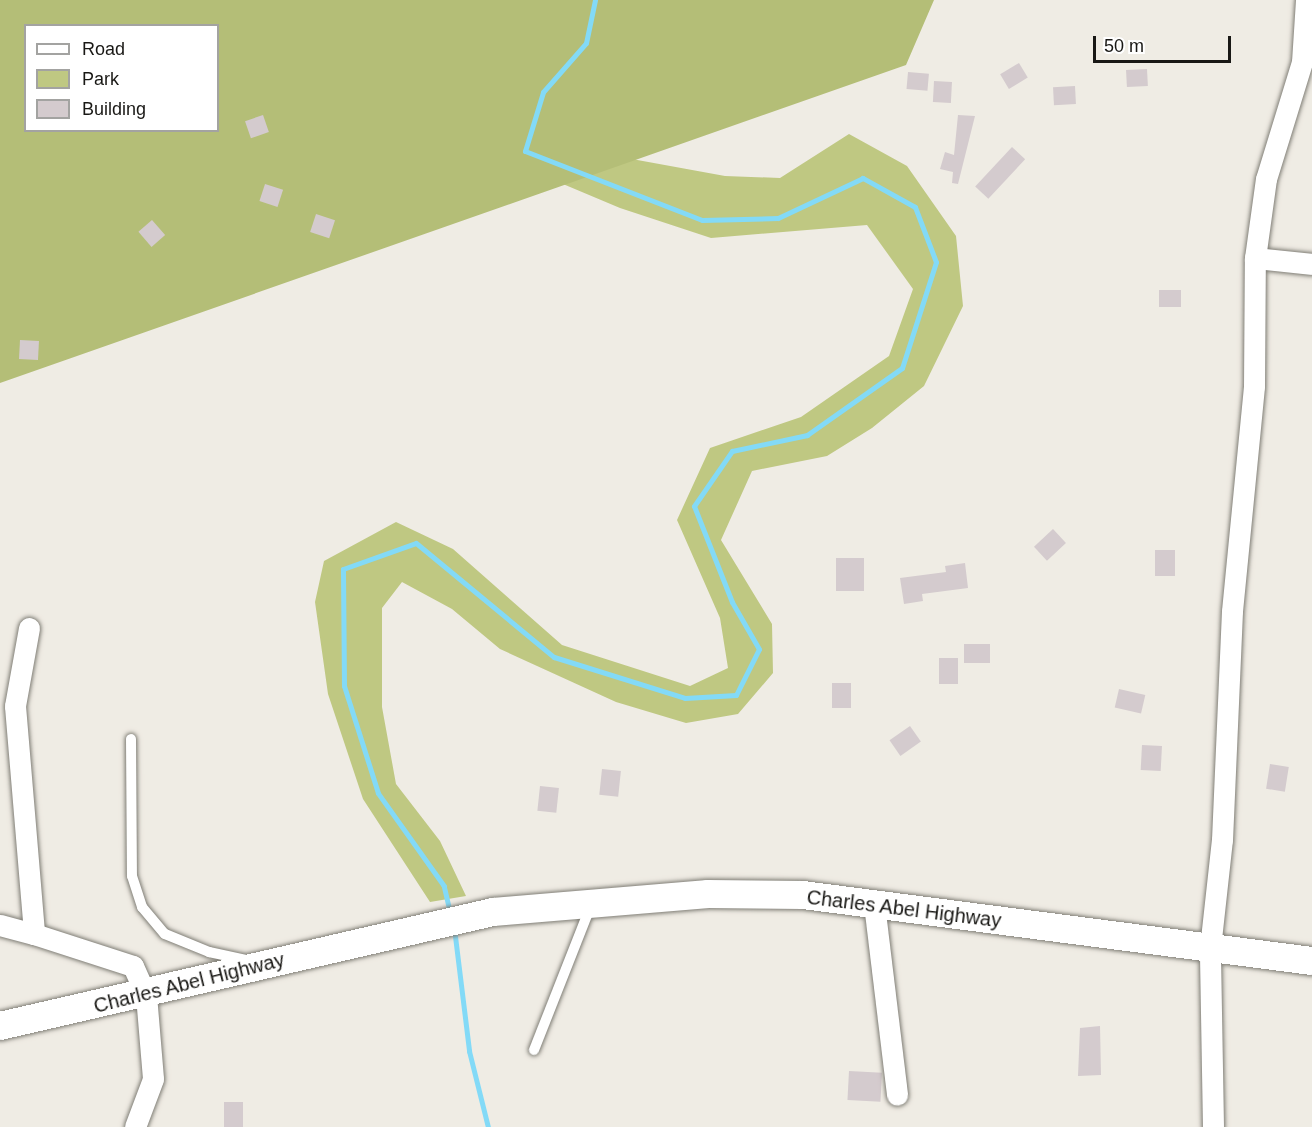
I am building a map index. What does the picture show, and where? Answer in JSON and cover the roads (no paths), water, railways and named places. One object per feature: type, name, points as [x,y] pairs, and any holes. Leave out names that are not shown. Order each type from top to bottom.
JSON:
[{"type":"main road","name":"Charles Abel Highway","points":[[0,1026],[146,995],[377,937],[494,912],[708,894],[803,896],[1312,961]]},
{"type":"street","points":[[1213,1127],[1210,948],[1254,386],[1255,258],[1266,179],[1307,62],[1306,0]]},
{"type":"street","points":[[1255,258],[1312,264]]},
{"type":"street","points":[[29,628],[15,706],[34,934]]},
{"type":"street","points":[[874,904],[897,1095]]},
{"type":"street","points":[[0,925],[133,966],[146,995],[153,1079],[135,1127]]},
{"type":"lane","points":[[131,739],[132,876],[142,907],[165,934],[209,952],[266,964]]},
{"type":"lane","points":[[534,1050],[592,902]]},
{"type":"waterway","points":[[450,913],[444,886],[378,793],[344,686],[343,569],[416,543],[554,657],[685,698],[736,695],[759,649],[732,602],[694,506],[732,451],[807,435],[902,368],[936,262],[915,207],[863,178],[778,218],[702,220],[525,151],[543,92],[586,43],[595,0]]},
{"type":"waterway","points":[[454,928],[469,1051],[488,1127]]}]
